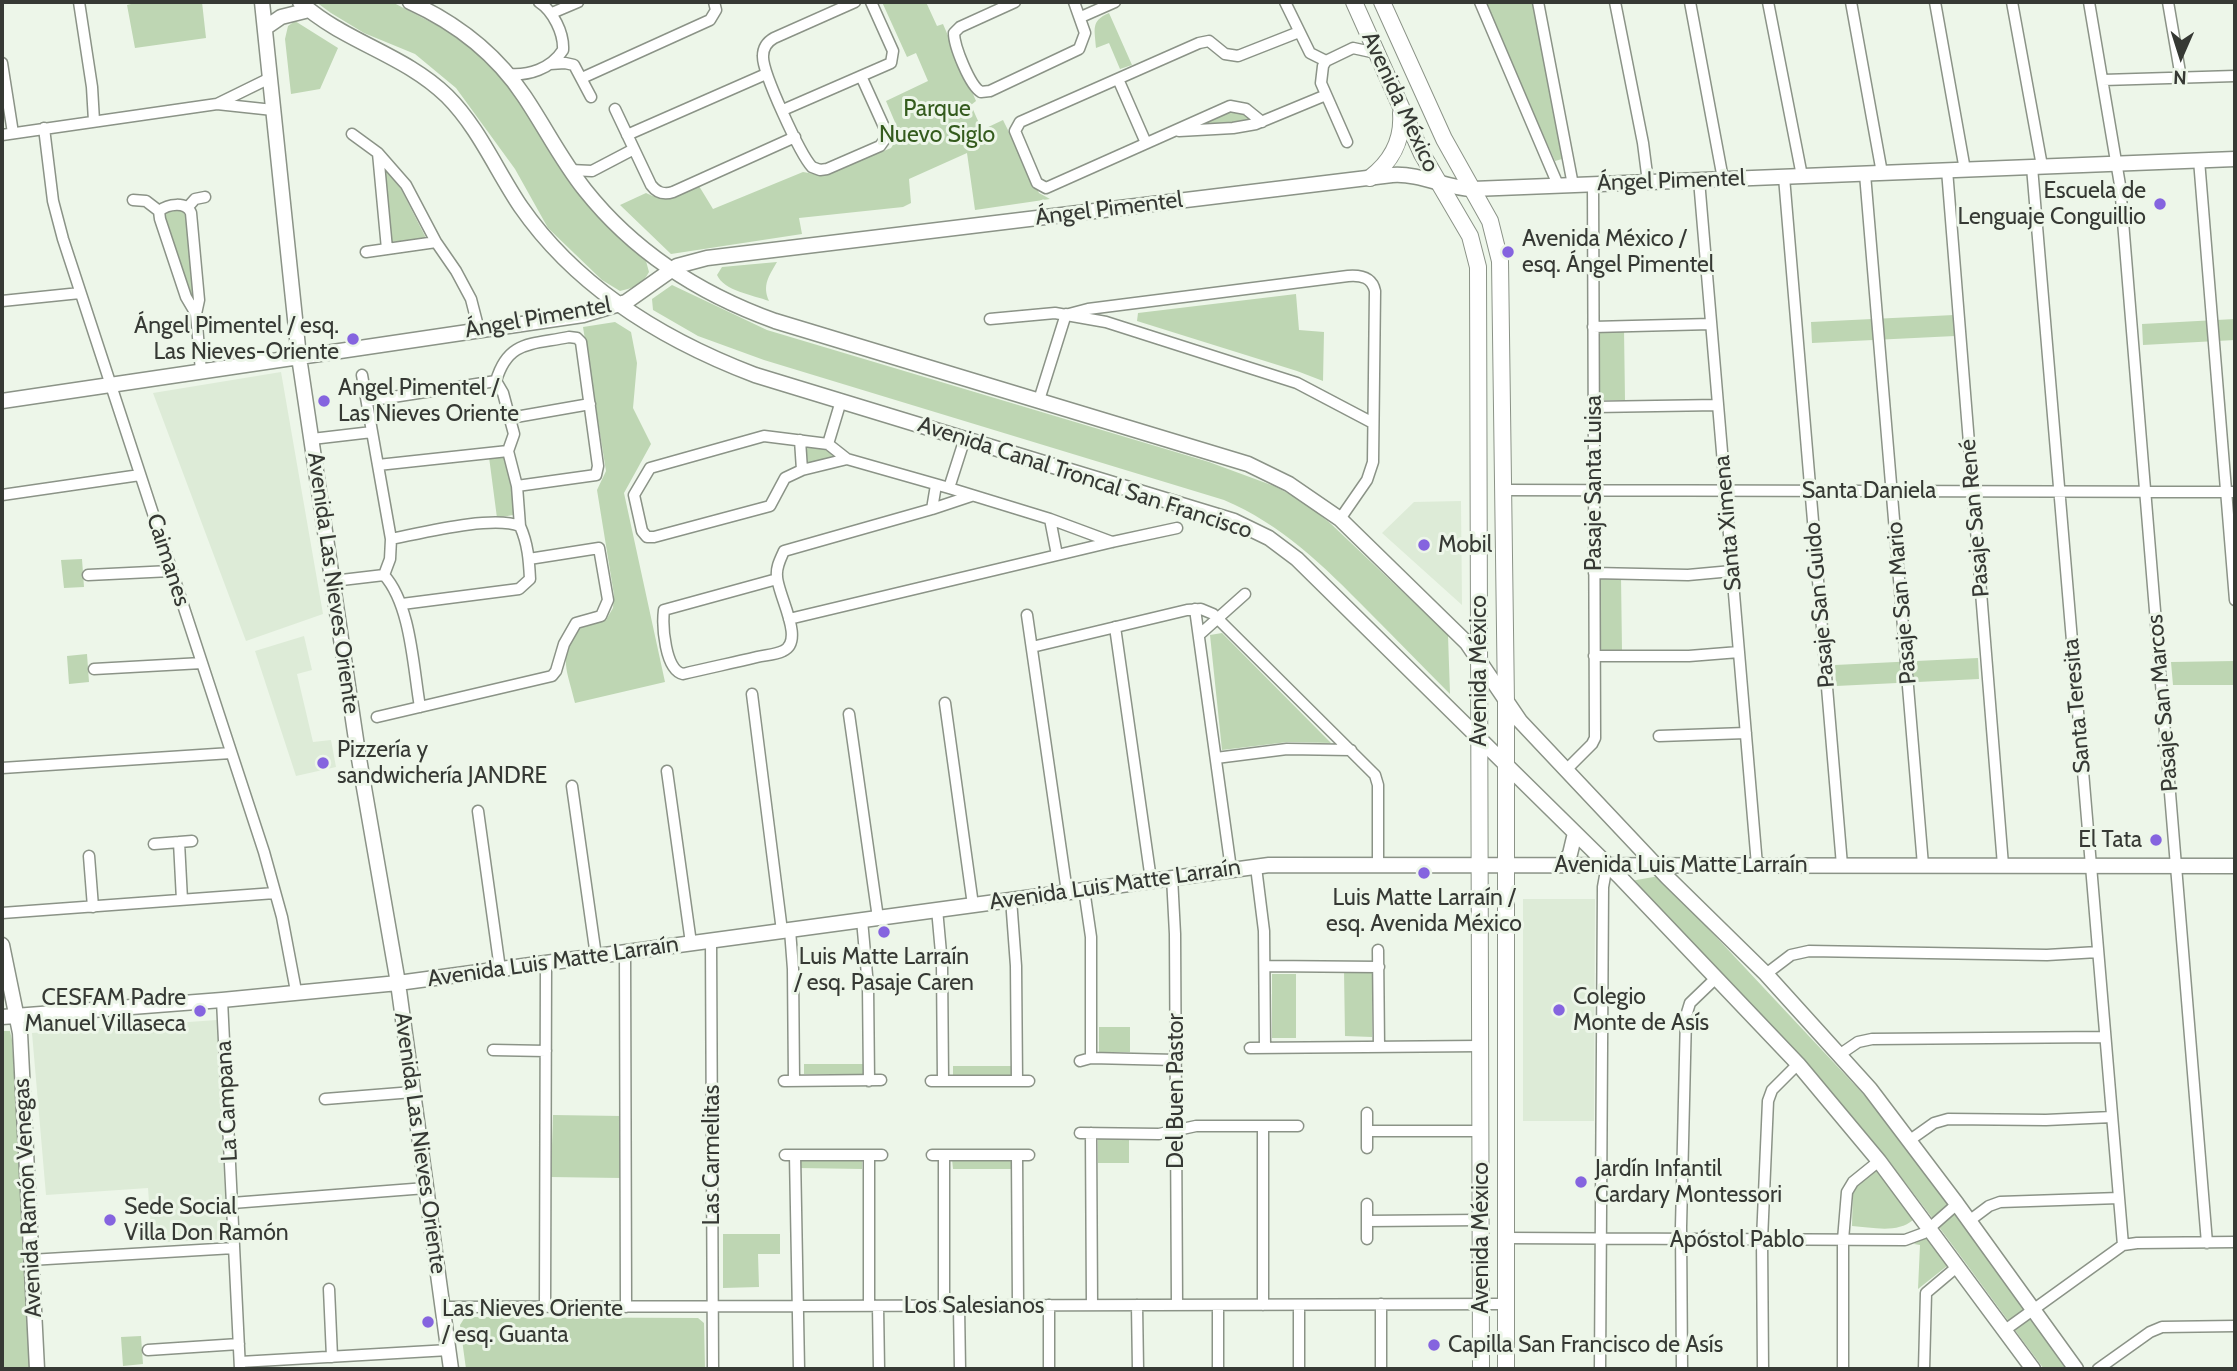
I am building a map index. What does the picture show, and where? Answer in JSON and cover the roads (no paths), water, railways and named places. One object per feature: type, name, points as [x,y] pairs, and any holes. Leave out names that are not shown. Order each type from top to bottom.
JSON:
[{"type":"main road","name":"Avenida México","points":[[1354,2],[1400,107],[1470,236],[1478,267],[1481,1369]]},
{"type":"main road","name":"Avenida México","points":[[1382,2],[1444,139],[1490,221],[1500,261],[1506,703],[1506,1369]]},
{"type":"main road","points":[[1370,178],[1387,162],[1398,141],[1400,107]]},
{"type":"street","points":[[79,2],[92,87],[94,121]]},
{"type":"street","name":"Avenida Las Nieves Oriente","points":[[262,2],[299,357],[358,753],[398,983],[451,1369]]},
{"type":"street","points":[[411,2],[462,31],[508,74],[584,190],[621,231],[670,270],[720,298],[775,321],[1248,464],[1289,484],[1340,519],[1467,643],[1506,703],[1566,770],[1766,974],[1870,1089],[2077,1369]]},
{"type":"street","points":[[508,74],[532,73],[561,54],[563,47],[552,13],[539,2]]},
{"type":"street","points":[[552,13],[578,2]]},
{"type":"street","points":[[582,78],[706,22],[715,14],[714,2]]},
{"type":"street","points":[[855,2],[770,40],[763,52],[766,74],[808,164],[820,170],[827,169],[883,143],[885,129],[861,76]]},
{"type":"street","points":[[783,110],[888,65],[894,55],[871,2]]},
{"type":"street","points":[[1015,2],[960,27],[954,33],[954,42],[974,86],[981,92],[990,91],[1075,52],[1085,39],[1085,33],[1074,2]]},
{"type":"street","points":[[1081,17],[1115,2]]},
{"type":"street","points":[[1285,2],[1310,54],[1326,61]]},
{"type":"street","points":[[1480,2],[1566,185]]},
{"type":"street","points":[[1538,2],[1566,185]]},
{"type":"street","points":[[1615,2],[1648,182]]},
{"type":"street","points":[[1690,2],[1723,179]]},
{"type":"street","points":[[1768,2],[1802,176]]},
{"type":"street","points":[[1851,2],[1882,173]]},
{"type":"street","points":[[1935,2],[1965,170]]},
{"type":"street","name":"Santa Teresita","points":[[2012,2],[2037,167],[2059,492],[2123,1245]]},
{"type":"street","name":"Pasaje San Marcos","points":[[2089,2],[2118,164],[2207,1242]]},
{"type":"street","points":[[2168,2],[2181,78]]},
{"type":"street","points":[[265,28],[305,6]]},
{"type":"street","name":"Avenida Canal Troncal San Francisco","points":[[305,6],[349,36],[404,63],[437,87],[471,124],[536,228],[572,267],[618,305],[669,336],[726,364],[1205,511],[1247,526],[1269,538],[1297,559],[1327,585],[1607,865],[1798,1064],[1879,1161],[2032,1369]]},
{"type":"street","points":[[1353,48],[1362,19]]},
{"type":"street","points":[[1262,122],[1246,109],[1230,106],[1050,187],[1037,183],[1015,127],[1020,122],[1204,41],[1213,43],[1225,54],[1238,56],[1298,32]]},
{"type":"street","points":[[1347,142],[1320,78],[1326,61],[1353,48],[1376,53]]},
{"type":"street","points":[[2,63],[7,134],[217,104],[273,110]]},
{"type":"street","points":[[549,64],[570,64],[577,68],[591,97]]},
{"type":"street","points":[[524,95],[532,73]]},
{"type":"street","points":[[627,135],[766,74]]},
{"type":"street","points":[[2103,80],[2235,76]]},
{"type":"street","points":[[217,104],[270,78]]},
{"type":"street","points":[[1118,79],[1146,143]]},
{"type":"street","points":[[1173,131],[1233,128],[1262,122],[1326,95]]},
{"type":"street","points":[[615,109],[650,185],[664,194],[795,137]]},
{"type":"street","name":"Caimanes","points":[[44,128],[56,216],[275,893],[296,991]]},
{"type":"street","points":[[352,134],[378,153],[406,185],[436,242],[471,299],[479,330]]},
{"type":"street","points":[[570,170],[592,171],[634,149]]},
{"type":"street","points":[[378,153],[387,249]]},
{"type":"street","name":"Ángel Pimentel","points":[[2,401],[583,315],[618,305],[637,295],[670,270],[706,258],[1403,174],[1438,181],[1455,188],[1473,189],[2235,159]]},
{"type":"street","points":[[2199,160],[2231,492],[2235,600]]},
{"type":"street","name":"Pasaje San René","points":[[1947,170],[2003,866]]},
{"type":"street","points":[[584,190],[592,171]]},
{"type":"street","name":"Pasaje San Mario","points":[[1865,174],[1923,865]]},
{"type":"street","name":"Pasaje San Guido","points":[[1784,177],[1842,865]]},
{"type":"street","name":"Santa Ximena","points":[[1699,180],[1757,865]]},
{"type":"street","name":"Pasaje Santa Luisa","points":[[1566,770],[1594,742],[1593,184]]},
{"type":"street","points":[[188,207],[195,200],[205,197]]},
{"type":"street","points":[[133,200],[146,201],[159,211]]},
{"type":"street","points":[[159,211],[180,205],[188,207],[191,213],[199,300],[196,314],[201,371]]},
{"type":"street","points":[[159,211],[159,219],[186,297],[196,314]]},
{"type":"street","points":[[366,252],[436,242]]},
{"type":"street","points":[[1068,314],[1088,309],[1348,276],[1360,276],[1370,280],[1375,291],[1373,462],[1370,474],[1340,519]]},
{"type":"street","points":[[3,298],[80,293]]},
{"type":"street","points":[[990,318],[1048,313],[1068,314],[1114,324],[1297,383],[1373,423]]},
{"type":"street","points":[[1039,400],[1068,314]]},
{"type":"street","points":[[1593,327],[1711,324]]},
{"type":"street","points":[[402,604],[519,589],[530,579],[526,540],[520,526],[517,486],[508,451],[514,434],[503,393],[496,381],[502,361],[515,349],[569,337],[577,338],[581,342],[590,404],[598,466],[596,475],[517,486]]},
{"type":"street","points":[[362,375],[391,539],[390,559],[384,575]]},
{"type":"street","points":[[367,401],[496,381]]},
{"type":"street","points":[[828,444],[841,401]]},
{"type":"street","points":[[510,418],[590,404]]},
{"type":"street","points":[[1594,407],[1718,405]]},
{"type":"street","points":[[312,439],[372,432]]},
{"type":"street","points":[[847,459],[802,470],[785,478],[770,506],[654,537],[647,537],[642,531],[634,495],[650,467],[764,436],[828,444],[847,459],[1050,519],[1112,542]]},
{"type":"street","points":[[949,488],[965,438]]},
{"type":"street","points":[[800,440],[802,470]]},
{"type":"street","points":[[378,465],[508,451]]},
{"type":"street","points":[[2,495],[140,475]]},
{"type":"street","points":[[932,509],[936,485]]},
{"type":"street","name":"Santa Daniela","points":[[1503,490],[2231,492]]},
{"type":"street","points":[[776,579],[664,610],[663,620],[671,665],[677,672],[683,674],[784,651],[790,646],[792,638],[789,619],[776,579],[777,566],[784,551],[971,496]]},
{"type":"street","points":[[1050,519],[1057,555]]},
{"type":"street","points":[[391,539],[501,522],[520,526]]},
{"type":"street","points":[[789,619],[1177,528]]},
{"type":"street","points":[[377,717],[552,676],[564,644],[576,623],[601,616],[608,600],[599,548],[529,559]]},
{"type":"street","points":[[1594,573],[1688,575],[1732,570]]},
{"type":"street","points":[[88,575],[172,571]]},
{"type":"street","points":[[333,581],[384,575]]},
{"type":"street","points":[[384,575],[394,586],[402,604],[420,707]]},
{"type":"street","points":[[1199,635],[1245,594]]},
{"type":"street","points":[[1195,609],[1231,869]]},
{"type":"street","points":[[1032,647],[1195,609],[1207,611],[1218,618],[1375,775],[1378,785],[1378,864]]},
{"type":"street","points":[[1027,615],[1067,892]]},
{"type":"street","points":[[1115,627],[1151,880]]},
{"type":"street","points":[[1594,656],[1689,656],[1739,652]]},
{"type":"street","points":[[94,668],[202,663]]},
{"type":"street","points":[[752,694],[793,969],[789,1081],[875,1080],[862,920]]},
{"type":"street","points":[[945,703],[973,905]]},
{"type":"street","points":[[849,714],[878,918]]},
{"type":"street","points":[[1659,736],[1745,733]]},
{"type":"street","points":[[1216,758],[1287,749],[1351,750]]},
{"type":"street","points":[[2,768],[231,753]]},
{"type":"street","points":[[667,771],[691,943]]},
{"type":"street","points":[[572,786],[596,956]]},
{"type":"street","points":[[478,811],[500,969]]},
{"type":"street","points":[[1562,865],[1570,854],[1575,833]]},
{"type":"street","points":[[154,844],[192,841]]},
{"type":"street","points":[[179,842],[182,900]]},
{"type":"street","points":[[89,856],[93,907]]},
{"type":"street","points":[[1600,1369],[1603,887],[1607,865]]},
{"type":"street","points":[[1256,866],[1265,931],[1265,1048]]},
{"type":"street","name":"Avenida Luis Matte Larraín","points":[[8,1016],[222,1000],[398,983],[1256,866],[2235,866]]},
{"type":"street","name":"Del Buen Pastor","points":[[1172,877],[1175,933],[1177,1305]]},
{"type":"street","points":[[1084,890],[1091,937],[1086,1060],[1176,1060]]},
{"type":"street","points":[[2,913],[275,893]]},
{"type":"street","points":[[937,909],[942,971],[937,1082],[1023,1081],[1011,899]]},
{"type":"street","name":"Las Carmelitas","points":[[710,940],[713,1369]]},
{"type":"street","name":"Avenida Ramón Venegas","points":[[2,945],[8,1016],[20,1034],[37,1369]]},
{"type":"street","points":[[1378,950],[1379,1047]]},
{"type":"street","points":[[1766,974],[1791,955],[1809,951],[2047,955],[2098,952]]},
{"type":"street","points":[[625,952],[626,1307]]},
{"type":"street","points":[[545,1307],[546,963]]},
{"type":"street","points":[[1265,967],[1378,967]]},
{"type":"street","points":[[1682,1369],[1681,1239],[1687,1011],[1690,1003],[1716,978]]},
{"type":"street","name":"La Campana","points":[[222,1000],[240,1366]]},
{"type":"street","points":[[1839,1055],[1858,1042],[1872,1039],[2105,1037]]},
{"type":"street","points":[[1251,1048],[1480,1046]]},
{"type":"street","points":[[493,1051],[546,1051]]},
{"type":"street","points":[[1763,1369],[1762,1240],[1768,1101],[1776,1086],[1798,1064]]},
{"type":"street","points":[[325,1099],[413,1092]]},
{"type":"street","points":[[1367,1113],[1367,1148]]},
{"type":"street","points":[[1910,1140],[1934,1124],[1948,1119],[2046,1120],[2112,1117]]},
{"type":"street","points":[[1092,1305],[1085,1133],[1159,1134],[1196,1126],[1298,1126]]},
{"type":"street","points":[[1263,1126],[1263,1305]]},
{"type":"street","points":[[1367,1131],[1480,1131]]},
{"type":"street","points":[[799,1369],[790,1155],[882,1155]]},
{"type":"street","points":[[869,1155],[878,1369]]},
{"type":"street","points":[[944,1306],[938,1155],[1029,1155]]},
{"type":"street","points":[[1017,1155],[1018,1305]]},
{"type":"street","points":[[1843,1369],[1843,1240],[1849,1188],[1879,1161]]},
{"type":"street","points":[[232,1203],[426,1188]]},
{"type":"street","points":[[1969,1221],[1989,1206],[2000,1202],[2119,1198]]},
{"type":"street","points":[[1367,1204],[1367,1239]]},
{"type":"street","name":"Apóstol Pablo","points":[[1505,1238],[1905,1240],[1919,1236],[1957,1204]]},
{"type":"street","points":[[1367,1222],[1481,1220]]},
{"type":"street","points":[[2005,1330],[2123,1245],[2235,1242]]},
{"type":"street","points":[[30,1260],[234,1248]]},
{"type":"street","points":[[1924,1369],[1924,1297],[1931,1287],[1958,1266]]},
{"type":"street","points":[[328,1289],[332,1357]]},
{"type":"street","points":[[1299,1304],[1299,1369]]},
{"type":"street","points":[[1381,1304],[1381,1369]]},
{"type":"street","name":"Los Salesianos","points":[[443,1307],[1506,1304]]},
{"type":"street","points":[[1049,1305],[1049,1369]]},
{"type":"street","points":[[1137,1305],[1138,1369]]},
{"type":"street","points":[[1218,1305],[1218,1369]]},
{"type":"street","points":[[959,1306],[960,1369]]},
{"type":"street","points":[[2098,1369],[2162,1326],[2235,1326]]},
{"type":"street","points":[[148,1350],[239,1344]]},
{"type":"street","points":[[240,1366],[449,1350]]},
{"type":"place","name":"Escuela de Lenguaje Conguillio","points":[[2160,204]]},
{"type":"place","name":"Avenida México / esq. Ángel Pimentel","points":[[1508,252]]},
{"type":"place","name":"Ángel Pimentel / esq. Las Nieves-Oriente","points":[[353,339]]},
{"type":"place","name":"Angel Pimentel / Las Nieves Oriente","points":[[324,401]]},
{"type":"place","name":"Mobil","points":[[1424,545]]},
{"type":"place","name":"Pizzería y sandwichería JANDRE","points":[[323,763]]},
{"type":"place","name":"El Tata","points":[[2156,840]]},
{"type":"place","name":"Luis Matte Larraín / esq. Avenida México","points":[[1424,873]]},
{"type":"place","name":"Luis Matte Larraín / esq. Pasaje Caren","points":[[884,932]]},
{"type":"place","name":"Colegio Monte de Asís","points":[[1559,1010]]},
{"type":"place","name":"CESFAM Padre Manuel Villaseca","points":[[200,1011]]},
{"type":"place","name":"Jardín Infantil Cardary Montessori","points":[[1581,1182]]},
{"type":"place","name":"Sede Social Villa Don Ramón","points":[[110,1220]]},
{"type":"place","name":"Las Nieves Oriente / esq. Guanta","points":[[428,1322]]},
{"type":"place","name":"Capilla San Francisco de Asís","points":[[1434,1345]]},
{"type":"park label","name":"Parque Nuevo Siglo","points":[[937,122]]}]
